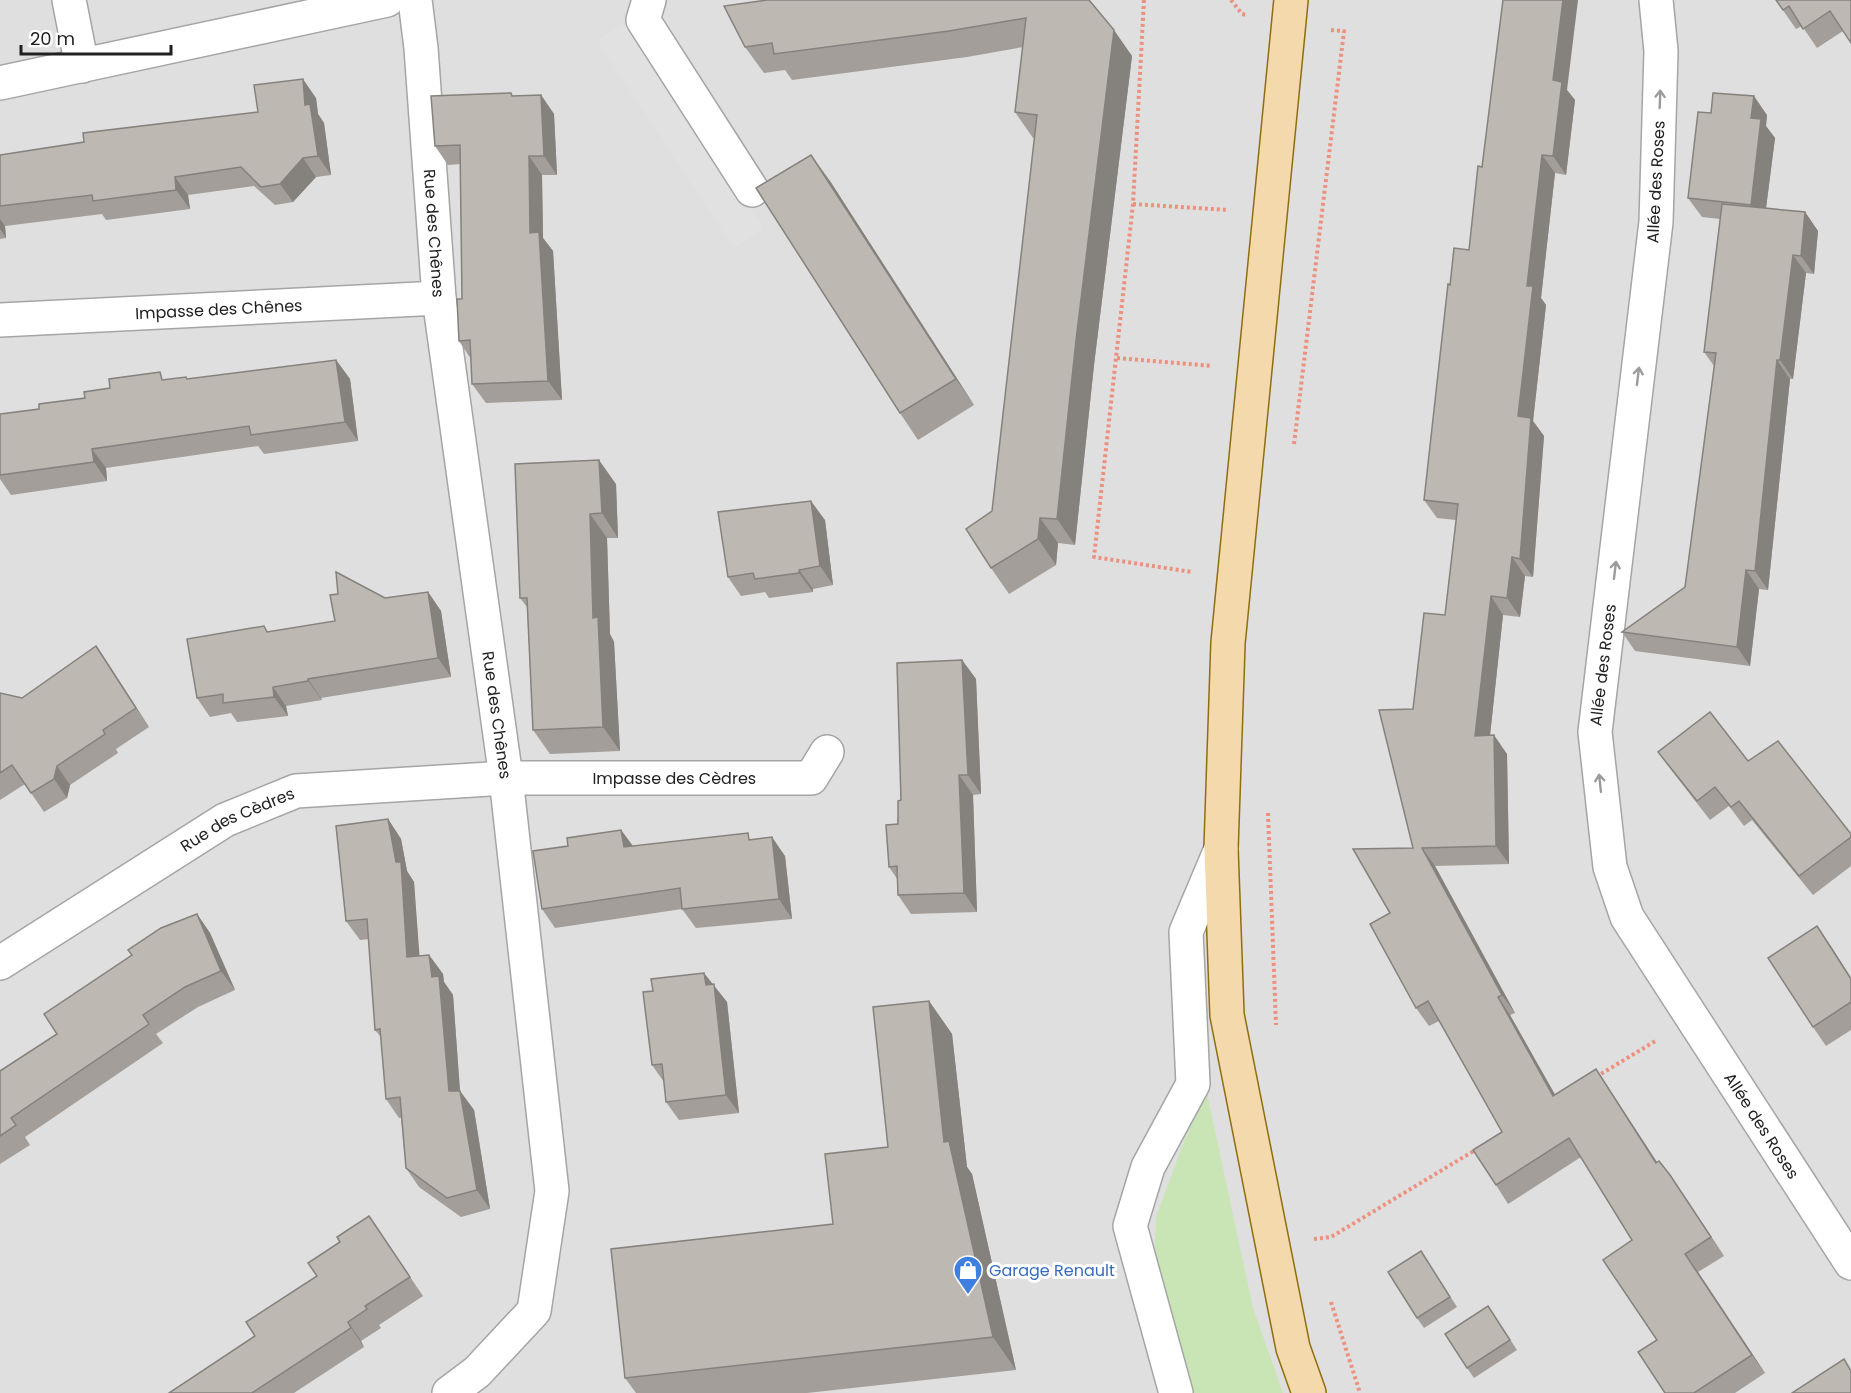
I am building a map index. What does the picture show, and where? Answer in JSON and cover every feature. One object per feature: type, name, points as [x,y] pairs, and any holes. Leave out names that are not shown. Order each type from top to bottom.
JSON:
[{"type":"main road","points":[[1292,0],[1228,643],[1221,849],[1227,1015],[1293,1348],[1310,1393]]},
{"type":"street","points":[[69,0],[82,66]]},
{"type":"street","points":[[0,83],[387,0]]},
{"type":"street","name":"Rue des Chênes","points":[[415,0],[421,48],[439,298],[506,778],[552,1191],[534,1311],[477,1372],[449,1393]]},
{"type":"street","points":[[649,0],[643,20],[752,190]]},
{"type":"street","name":"Allée des Roses","points":[[1656,0],[1661,51],[1656,222],[1595,732],[1610,867],[1627,917],[1851,1263]]},
{"type":"street","name":"Impasse des Chênes","points":[[0,320],[439,298]]},
{"type":"street","name":"Impasse des Cèdres","points":[[506,778],[811,778],[827,752]]},
{"type":"street","name":"Rue des Cèdres","points":[[0,963],[225,820],[296,791],[506,778]]},
{"type":"street","points":[[1176,1393],[1130,1226],[1148,1167],[1192,1084],[1186,932],[1221,849]]},
{"type":"path","points":[[1144,0],[1133,204],[1094,557],[1234,579]]},
{"type":"path","points":[[1293,453],[1344,31]]},
{"type":"path","points":[[1133,204],[1270,213]]},
{"type":"path","points":[[1117,358],[1254,370]]},
{"type":"path","points":[[1268,810],[1277,1033]]},
{"type":"path","points":[[1593,1079],[1663,1036]]},
{"type":"path","points":[[1313,1239],[1331,1237],[1482,1146]]},
{"type":"path","points":[[1310,1227],[1316,1249]]},
{"type":"path","points":[[1328,1292],[1360,1393]]},
{"type":"shaded area","points":[[0,0],[1851,0],[1851,1393],[0,1393]]},
{"type":"shaded area","points":[[629,21],[764,228],[734,249],[597,40]]},
{"type":"green space","points":[[1207,1093],[1253,1308],[1283,1393],[1189,1393],[1154,1258],[1156,1217],[1184,1141]]},
{"type":"building","points":[[767,0],[1089,0],[1114,30],[1076,340],[1057,519],[1040,518],[1038,539],[991,568],[966,529],[992,511],[1037,115],[1015,112],[1026,18],[949,31],[774,54],[772,43],[745,47],[724,6]]},
{"type":"building","points":[[1503,0],[1563,0],[1553,80],[1562,82],[1553,156],[1542,155],[1527,286],[1533,286],[1518,416],[1531,418],[1520,559],[1512,557],[1507,598],[1491,596],[1475,736],[1494,735],[1496,846],[1422,848],[1502,995],[1498,997],[1553,1096],[1596,1069],[1656,1163],[1659,1161],[1670,1175],[1711,1237],[1685,1254],[1752,1355],[1694,1393],[1665,1393],[1638,1352],[1657,1340],[1603,1260],[1632,1240],[1569,1138],[1496,1185],[1473,1150],[1502,1132],[1428,1001],[1416,1008],[1370,924],[1390,913],[1353,849],[1413,848],[1379,710],[1413,709],[1424,613],[1445,615],[1458,504],[1424,500],[1448,284],[1450,285],[1454,248],[1469,250],[1478,166],[1482,167]]},
{"type":"building","points":[[1776,0],[1851,0],[1851,43],[1830,11],[1803,29],[1789,6],[1783,10]]},
{"type":"building","points":[[303,79],[305,105],[310,104],[318,156],[303,158],[280,184],[261,187],[241,167],[175,177],[176,190],[93,201],[92,195],[0,206],[0,155],[84,142],[83,133],[258,112],[254,85]]},
{"type":"building","points":[[511,93],[512,96],[541,95],[544,156],[529,156],[530,233],[539,232],[548,381],[472,384],[470,340],[459,341],[457,299],[462,299],[460,145],[435,146],[431,96]]},
{"type":"building","points":[[1713,93],[1754,96],[1751,118],[1761,119],[1751,205],[1688,198],[1698,112],[1711,113]]},
{"type":"building","points":[[811,155],[956,379],[900,413],[756,188]]},
{"type":"building","points":[[1722,204],[1805,212],[1801,256],[1793,255],[1780,360],[1777,360],[1755,571],[1746,570],[1737,647],[1622,632],[1685,587],[1716,353],[1704,352]]},
{"type":"building","points":[[336,360],[345,422],[251,435],[249,426],[92,449],[94,462],[0,475],[0,414],[39,409],[39,404],[85,398],[84,392],[110,388],[109,379],[160,372],[162,380],[186,377],[187,379]]},
{"type":"building","points":[[599,460],[602,513],[590,514],[593,618],[598,617],[603,727],[533,730],[527,598],[520,598],[515,464]]},
{"type":"building","points":[[811,501],[820,566],[799,570],[799,573],[755,579],[753,573],[728,577],[718,512]]},
{"type":"building","points":[[336,572],[385,598],[428,592],[438,658],[308,679],[308,681],[273,687],[274,697],[223,703],[223,694],[197,698],[187,639],[264,626],[267,632],[335,621],[330,595],[338,594]]},
{"type":"building","points":[[96,646],[136,708],[103,730],[105,734],[57,766],[54,779],[31,793],[12,765],[0,773],[0,693],[22,698]]},
{"type":"building","points":[[962,660],[968,775],[959,775],[964,893],[898,895],[897,866],[889,867],[886,825],[898,824],[898,801],[901,800],[897,663]]},
{"type":"building","points":[[1710,712],[1748,761],[1778,741],[1851,834],[1851,837],[1799,876],[1739,801],[1731,807],[1715,787],[1697,801],[1658,752]]},
{"type":"building","points":[[388,819],[396,862],[401,862],[407,957],[429,955],[432,977],[439,976],[449,1091],[460,1091],[477,1190],[447,1198],[406,1168],[400,1097],[386,1099],[380,1029],[375,1030],[367,919],[346,921],[336,826]]},
{"type":"building","points":[[621,830],[624,847],[748,833],[749,840],[772,837],[779,899],[682,909],[680,888],[542,909],[533,851],[568,846],[567,838]]},
{"type":"building","points":[[197,914],[221,971],[185,987],[143,1015],[149,1024],[11,1118],[16,1125],[0,1136],[0,1071],[57,1034],[44,1014],[132,955],[128,950],[161,928]]},
{"type":"building","points":[[1817,926],[1851,979],[1851,1002],[1813,1027],[1768,958]]},
{"type":"building","points":[[704,973],[706,985],[714,984],[726,1095],[666,1102],[662,1064],[652,1065],[643,992],[653,991],[651,979]]},
{"type":"building","points":[[929,1001],[944,1142],[949,1141],[993,1337],[625,1378],[611,1249],[833,1224],[825,1154],[888,1147],[873,1007]]},
{"type":"building","points":[[369,1216],[410,1277],[365,1306],[367,1309],[348,1322],[351,1328],[252,1393],[169,1393],[255,1336],[246,1322],[317,1276],[308,1263],[340,1242],[337,1237]]},
{"type":"building","points":[[1421,1251],[1450,1297],[1417,1318],[1388,1272]]},
{"type":"building","points":[[1488,1306],[1510,1340],[1467,1368],[1445,1334]]},
{"type":"building","points":[[1844,1359],[1851,1371],[1851,1393],[1792,1393]]},
{"type":"place","name":"Garage Renault","points":[[968,1296]]}]
